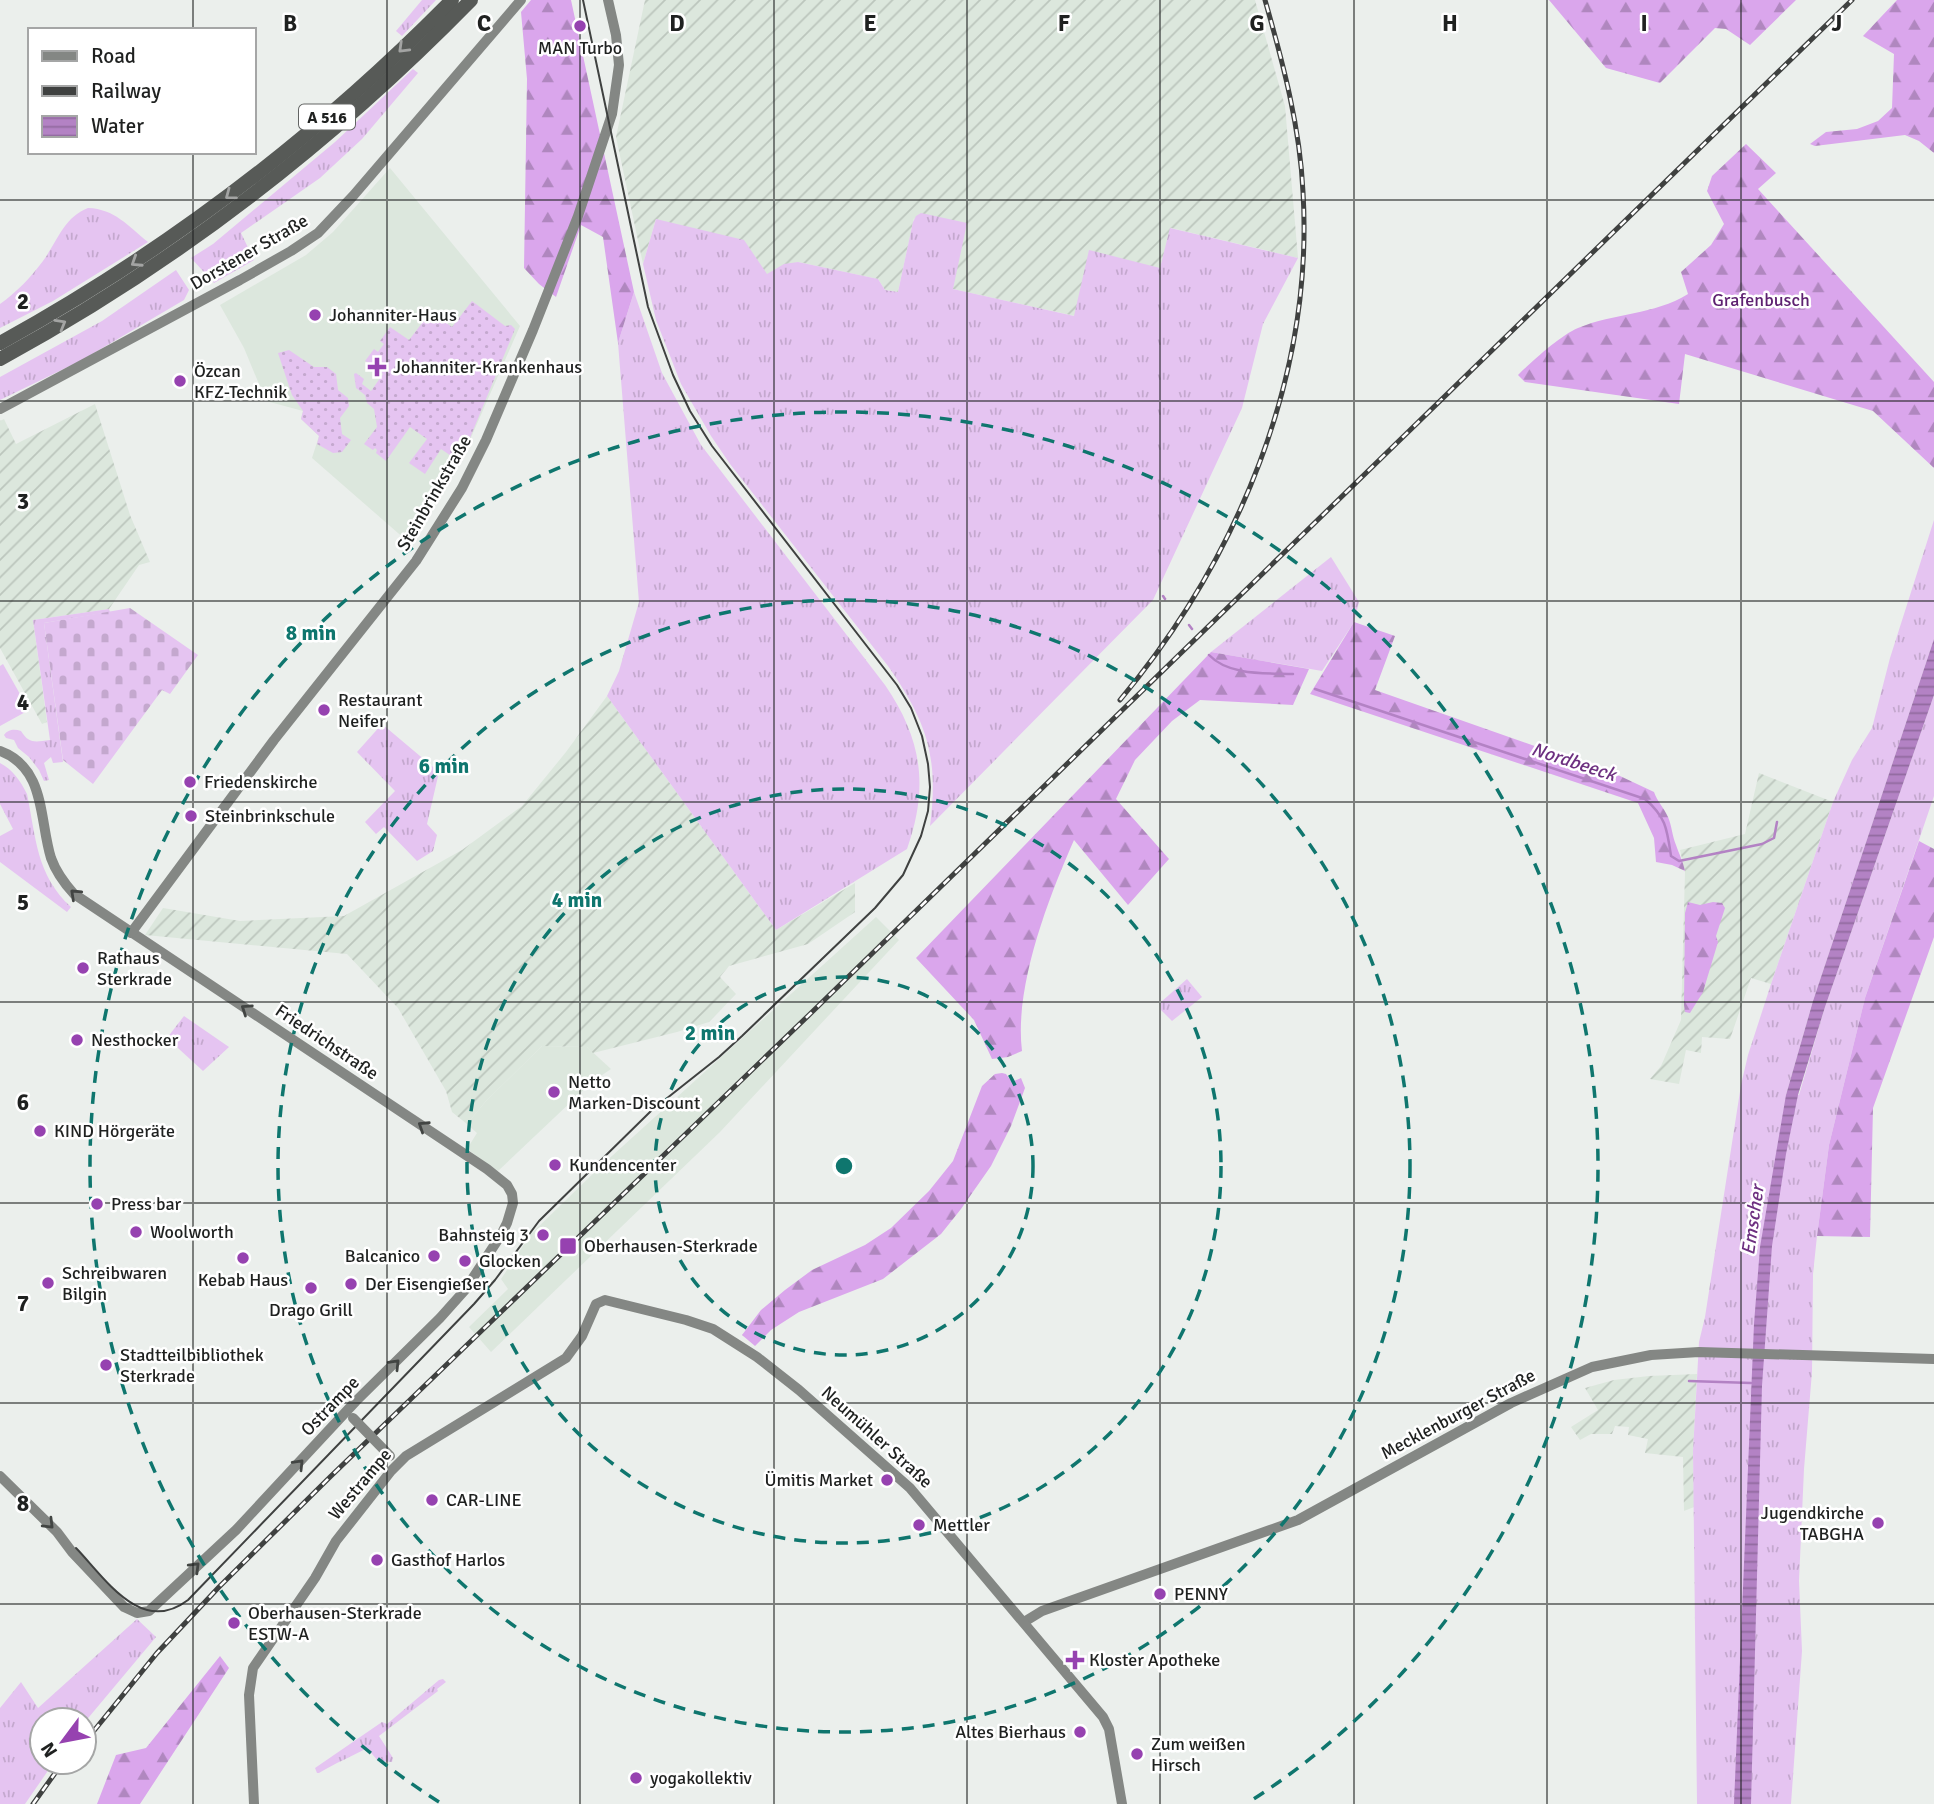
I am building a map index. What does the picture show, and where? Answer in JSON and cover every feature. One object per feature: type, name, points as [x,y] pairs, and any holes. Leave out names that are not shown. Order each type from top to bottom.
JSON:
[{"type":"highway","name":"A 516","points":[[0,355],[38,322],[131,265],[245,184],[338,108],[452,0]]},
{"type":"highway","name":"A 516","points":[[0,355],[127,283],[234,209],[379,89],[471,0]]},
{"type":"highway","points":[[0,338],[38,322]]},
{"type":"main road","name":"Dorstener Straße","points":[[0,409],[240,280],[318,233],[521,0]]},
{"type":"main road","name":"Steinbrinkstraße","points":[[131,933],[274,740],[416,561],[443,520],[478,456],[564,254],[612,114],[619,65],[608,0]]},
{"type":"main road","name":"Friedrichstraße","points":[[0,751],[19,762],[32,779],[39,798],[49,851],[62,879],[85,903],[502,1180],[512,1194],[513,1203]]},
{"type":"main road","name":"Ostrampe","points":[[0,1476],[57,1532],[69,1549],[119,1603],[129,1611],[145,1613],[160,1603],[236,1530],[350,1416],[465,1290],[500,1236],[513,1203]]},
{"type":"main road","name":"Neumühler Straße","points":[[596,1304],[605,1300],[706,1325],[731,1339],[766,1364],[904,1481],[1103,1717],[1109,1729],[1122,1804]]},
{"type":"main road","name":"Westrampe","points":[[254,1804],[249,1695],[251,1672],[255,1661],[315,1578],[336,1541],[394,1460],[563,1360],[575,1347],[596,1304]]},
{"type":"main road","name":"Mecklenburger Straße","points":[[1024,1622],[1042,1611],[1298,1520],[1511,1403],[1575,1373],[1613,1362],[1651,1355],[1727,1352],[1934,1359]]},
{"type":"main road","points":[[350,1416],[394,1460]]},
{"type":"shaded area","points":[[645,0],[1255,0],[1285,106],[1298,258],[1171,228],[1160,268],[1075,316],[953,289],[914,218],[898,292],[885,290],[878,279],[798,262],[775,269],[767,275],[656,219],[643,264],[616,137]]},
{"type":"shaded area","name":"Johanniter-Krankenhaus","points":[[390,168],[520,326],[458,467],[416,539],[406,540],[312,458],[319,436],[301,419],[303,411],[266,401],[244,348],[220,305],[306,255],[333,232]]},
{"type":"shaded area","points":[[95,404],[130,515],[150,562],[139,565],[109,609],[33,620],[47,722],[42,724],[0,648],[0,421],[4,419],[16,444]]},
{"type":"shaded area","points":[[607,696],[776,930],[855,883],[855,912],[808,944],[729,966],[720,977],[736,994],[709,1022],[593,1053],[587,1047],[542,1046],[486,1101],[467,1124],[452,1112],[446,1091],[398,1008],[347,954],[145,935],[163,908],[240,921],[344,916],[462,850],[522,806]]},
{"type":"shaded area","points":[[1759,773],[1833,802],[1771,984],[1751,978],[1730,1039],[1702,1037],[1701,1053],[1686,1050],[1679,1084],[1650,1079],[1661,1066],[1681,1020],[1685,872],[1680,850],[1745,834]]},
{"type":"shaded area","points":[[876,917],[899,940],[720,1132],[491,1352],[469,1327],[508,1289],[501,1279],[531,1234],[602,1165]]},
{"type":"shaded area","points":[[542,1046],[587,1047],[611,1069],[592,1082],[498,1171],[467,1149],[477,1133],[467,1124],[486,1101]]},
{"type":"shaded area","points":[[1697,1374],[1693,1451],[1694,1507],[1684,1511],[1683,1457],[1645,1453],[1648,1439],[1628,1435],[1629,1427],[1615,1426],[1612,1434],[1591,1434],[1580,1440],[1571,1427],[1598,1410],[1585,1388],[1614,1380]]},
{"type":"green space","points":[[422,0],[436,0],[402,36],[396,31]]},
{"type":"green space","points":[[531,0],[571,0],[634,292],[618,343],[603,237],[581,225],[556,297],[524,268],[527,79],[521,12]]},
{"type":"green space","points":[[1549,0],[1796,0],[1750,45],[1726,29],[1715,28],[1660,83],[1606,68]]},
{"type":"green space","points":[[1897,0],[1934,0],[1934,153],[1919,141],[1905,135],[1815,146],[1810,144],[1826,132],[1857,129],[1878,121],[1892,108],[1894,54],[1863,36]]},
{"type":"green space","points":[[413,69],[418,73],[362,139],[320,178],[241,233],[254,260],[214,283],[191,258],[213,244],[335,142]]},
{"type":"green space","name":"Grafenbusch","points":[[1746,144],[1776,173],[1758,189],[1934,382],[1934,468],[1873,411],[1685,354],[1679,404],[1525,382],[1518,375],[1571,331],[1606,319],[1662,306],[1688,294],[1681,272],[1711,245],[1724,224],[1707,191],[1712,176]]},
{"type":"green space","points":[[88,208],[114,215],[148,242],[53,301],[0,328],[0,304],[18,290],[33,273],[73,217]]},
{"type":"green space","points":[[921,213],[967,223],[953,289],[1074,316],[1089,250],[1160,268],[1170,228],[1298,258],[1263,324],[1242,408],[1153,600],[930,826],[933,780],[931,760],[921,723],[912,705],[888,666],[711,436],[681,384],[656,320],[643,264],[656,219],[744,240],[767,274],[784,264],[798,262],[878,279],[885,290],[898,292],[913,222]]},
{"type":"green space","points":[[176,270],[189,290],[184,300],[82,360],[0,400],[0,377],[102,321]]},
{"type":"green space","points":[[634,292],[662,373],[701,445],[885,685],[914,744],[918,764],[918,805],[907,849],[776,930],[607,696],[619,671],[639,602],[618,343]]},
{"type":"green space","points":[[472,301],[505,326],[511,325],[515,329],[460,462],[441,449],[425,474],[409,463],[427,439],[410,427],[386,461],[376,453],[375,448],[373,450],[364,444],[377,427],[374,409],[367,403],[365,395],[356,388],[354,374],[364,379],[362,384],[371,391],[383,374],[377,367],[365,361],[374,349],[378,352],[384,344],[380,341],[390,327],[409,340],[426,318],[432,322],[437,316],[452,327]]},
{"type":"green space","points":[[289,350],[314,367],[327,367],[336,374],[338,390],[348,398],[349,406],[340,418],[342,434],[351,440],[342,452],[333,453],[317,444],[319,436],[301,419],[303,411],[292,395],[278,353]]},
{"type":"green space","points":[[1934,520],[1934,639],[1813,1001],[1786,1095],[1799,1095],[1825,1007],[1934,695],[1934,796],[1865,998],[1829,1145],[1817,1236],[1799,1581],[1802,1651],[1791,1804],[1697,1804],[1693,1451],[1699,1342],[1741,1085],[1771,984],[1833,802],[1852,760],[1872,728],[1890,658]]},
{"type":"green space","points":[[1331,557],[1359,602],[1354,622],[1322,671],[1211,652]]},
{"type":"green space","points":[[130,608],[198,655],[170,694],[162,690],[93,784],[63,760],[44,623]]},
{"type":"green space","points":[[109,609],[110,612],[44,623],[63,762],[53,763],[51,757],[44,763],[49,780],[44,781],[29,757],[18,748],[14,740],[4,735],[16,730],[33,741],[50,740],[33,620]]},
{"type":"green space","points":[[1354,622],[1395,636],[1375,690],[1620,776],[1654,792],[1668,817],[1685,871],[1656,862],[1654,838],[1638,803],[1310,694]]},
{"type":"green space","points":[[1211,652],[1309,669],[1293,705],[1200,700],[1172,721],[1135,760],[1116,799],[1169,859],[1128,905],[1074,840],[1044,916],[1028,972],[1023,999],[1022,1051],[1008,1057],[992,1059],[974,1020],[916,958]]},
{"type":"green space","points":[[3,664],[29,710],[0,726],[0,666]]},
{"type":"green space","points":[[382,724],[439,772],[427,824],[437,835],[433,851],[417,861],[384,827],[376,834],[365,822],[395,791],[357,752]]},
{"type":"green space","points":[[0,763],[16,776],[27,794],[39,855],[59,895],[71,907],[67,912],[0,862],[0,836],[13,829],[0,804]]},
{"type":"green space","points":[[1919,841],[1934,849],[1934,937],[1873,1108],[1870,1237],[1817,1236],[1829,1145],[1865,998]]},
{"type":"green space","points":[[1688,902],[1700,905],[1722,903],[1725,908],[1703,992],[1690,1013],[1685,1012],[1684,1005],[1685,913]]},
{"type":"green space","points":[[1187,979],[1202,997],[1172,1021],[1161,1010],[1161,1002]]},
{"type":"green space","points":[[184,1016],[229,1047],[203,1071],[167,1038]]},
{"type":"green space","points":[[1002,1073],[1012,1082],[1021,1078],[1025,1088],[1011,1126],[991,1166],[941,1234],[883,1279],[799,1312],[771,1330],[755,1346],[742,1335],[761,1310],[785,1290],[812,1270],[865,1245],[891,1228],[929,1191],[953,1161],[982,1086],[995,1074]]},
{"type":"green space","points":[[137,1619],[156,1637],[98,1706],[40,1706]]},
{"type":"green space","points":[[220,1656],[229,1668],[140,1804],[97,1804],[116,1755],[146,1748]]},
{"type":"green space","points":[[443,1679],[446,1682],[438,1691],[379,1736],[393,1758],[392,1762],[378,1761],[367,1748],[317,1773],[315,1768],[382,1722],[387,1724]]},
{"type":"green space","points":[[21,1682],[37,1706],[28,1706],[28,1776],[44,1776],[25,1804],[0,1804],[0,1708]]},
{"type":"water","points":[[1934,639],[1934,695],[1825,1007],[1798,1095],[1786,1154],[1772,1246],[1762,1386],[1751,1804],[1734,1804],[1754,1324],[1760,1247],[1786,1095],[1813,1001]]},
{"type":"waterway","name":"Nordbeeck","points":[[1189,625],[1192,629]]},
{"type":"waterway","name":"Nordbeeck","points":[[1209,655],[1217,662],[1237,670],[1293,674]]},
{"type":"waterway","name":"Nordbeeck","points":[[1315,689],[1645,799],[1661,818],[1667,831],[1671,856],[1679,861],[1762,844],[1774,838],[1777,822]]},
{"type":"waterway","points":[[1689,1381],[1751,1383]]},
{"type":"tram line","points":[[76,1548],[125,1599],[140,1607],[155,1611],[171,1609],[188,1600],[474,1304],[539,1221],[652,1110],[719,1057],[875,908],[903,875],[921,836],[928,811],[930,787],[922,736],[911,708],[897,685],[712,446],[690,411],[673,375],[648,307],[583,0]]},
{"type":"railway","points":[[1120,700],[1162,646],[1200,588],[1232,527],[1260,463],[1281,397],[1296,330],[1303,261],[1301,168],[1290,95],[1265,0]]},
{"type":"railway","points":[[98,1726],[157,1653],[330,1477],[1852,0]]},
{"type":"railway","points":[[33,1804],[53,1776]]},
{"type":"place","name":"MAN Turbo","points":[[580,26]]},
{"type":"place","name":"Johanniter-Haus","points":[[315,315]]},
{"type":"place","name":"Johanniter-Krankenhaus","points":[[377,367]]},
{"type":"place","name":"Özcan KFZ-Technik","points":[[180,381]]},
{"type":"place","name":"Restaurant Neifer","points":[[324,710]]},
{"type":"place","name":"Friedenskirche","points":[[190,782]]},
{"type":"place","name":"Steinbrinkschule","points":[[191,816]]},
{"type":"place","name":"Rathaus Sterkrade","points":[[83,968]]},
{"type":"place","name":"Nesthocker","points":[[77,1040]]},
{"type":"place","name":"Netto Marken-Discount","points":[[554,1092]]},
{"type":"place","name":"KIND Hörgeräte","points":[[40,1131]]},
{"type":"place","name":"Kundencenter","points":[[555,1165]]},
{"type":"place","name":"Press bar","points":[[97,1204]]},
{"type":"place","name":"Woolworth","points":[[136,1232]]},
{"type":"place","name":"Bahnsteig 3","points":[[543,1235]]},
{"type":"place","name":"Oberhausen-Sterkrade","points":[[568,1246]]},
{"type":"place","name":"Balcanico","points":[[434,1256]]},
{"type":"place","name":"Kebab Haus","points":[[243,1258]]},
{"type":"place","name":"Glocken","points":[[465,1261]]},
{"type":"place","name":"Schreibwaren Bilgin","points":[[48,1283]]},
{"type":"place","name":"Der Eisengießer","points":[[351,1284]]},
{"type":"place","name":"Drago Grill","points":[[311,1288]]},
{"type":"place","name":"Stadtteilbibliothek Sterkrade","points":[[106,1365]]},
{"type":"place","name":"Ümitis Market","points":[[887,1480]]},
{"type":"place","name":"CAR-LINE","points":[[432,1500]]},
{"type":"place","name":"Jugendkirche TABGHA","points":[[1878,1523]]},
{"type":"place","name":"Mettler","points":[[919,1525]]},
{"type":"place","name":"Gasthof Harlos","points":[[377,1560]]},
{"type":"place","name":"PENNY","points":[[1160,1594]]},
{"type":"place","name":"Oberhausen-Sterkrade ESTW-A","points":[[234,1623]]},
{"type":"place","name":"Kloster Apotheke","points":[[1075,1660]]},
{"type":"place","name":"Altes Bierhaus","points":[[1080,1732]]},
{"type":"place","name":"Zum weißen Hirsch","points":[[1137,1754]]},
{"type":"place","name":"yogakollektiv","points":[[636,1778]]},
{"type":"water label","name":"Emscher","points":[[1752,1220]]}]
